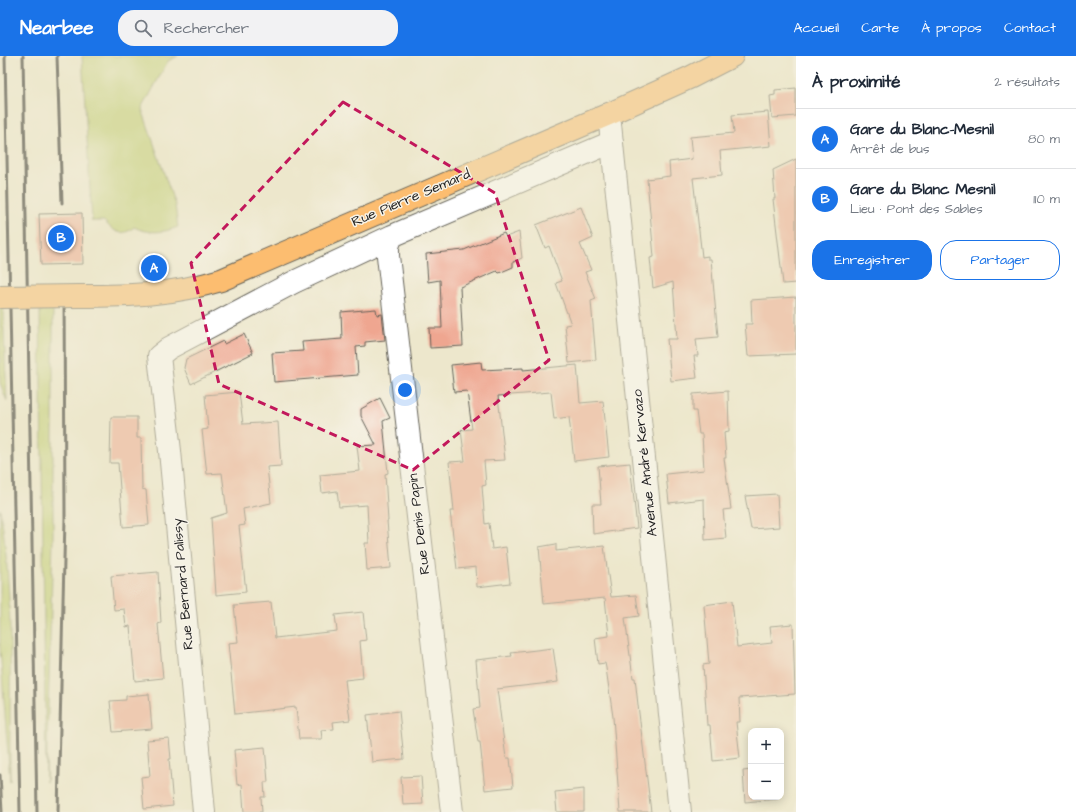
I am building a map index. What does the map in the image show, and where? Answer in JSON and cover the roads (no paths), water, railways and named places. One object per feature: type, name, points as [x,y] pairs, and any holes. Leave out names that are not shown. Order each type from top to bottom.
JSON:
[{"type":"main road","name":"Rue Pierre Semard","points":[[0,297],[166,293],[197,287],[221,280],[610,114],[691,77],[732,56]]},
{"type":"street","name":"Avenue André Kervazo","points":[[610,114],[680,812]]},
{"type":"street","name":"Rue Pierre Semard","points":[[159,356],[169,348],[294,282],[392,236],[612,142]]},
{"type":"street","name":"Rue Denis Papin","points":[[392,236],[388,246],[388,256],[452,812]]},
{"type":"street","name":"Rue Bernard Palissy","points":[[159,356],[171,459],[204,812]]},
{"type":"railway","points":[[5,56],[20,812]]},
{"type":"railway","points":[[23,56],[37,812]]},
{"type":"railway","points":[[57,56],[62,203]]},
{"type":"railway","points":[[58,812],[65,518],[64,287]]},
{"type":"railway","points":[[0,775],[2,812]]},
{"type":"place","name":"Gare du Blanc Mesnil","points":[[61,238]]},
{"type":"place","name":"Gare du Blanc-Mesnil","points":[[154,268]]}]
